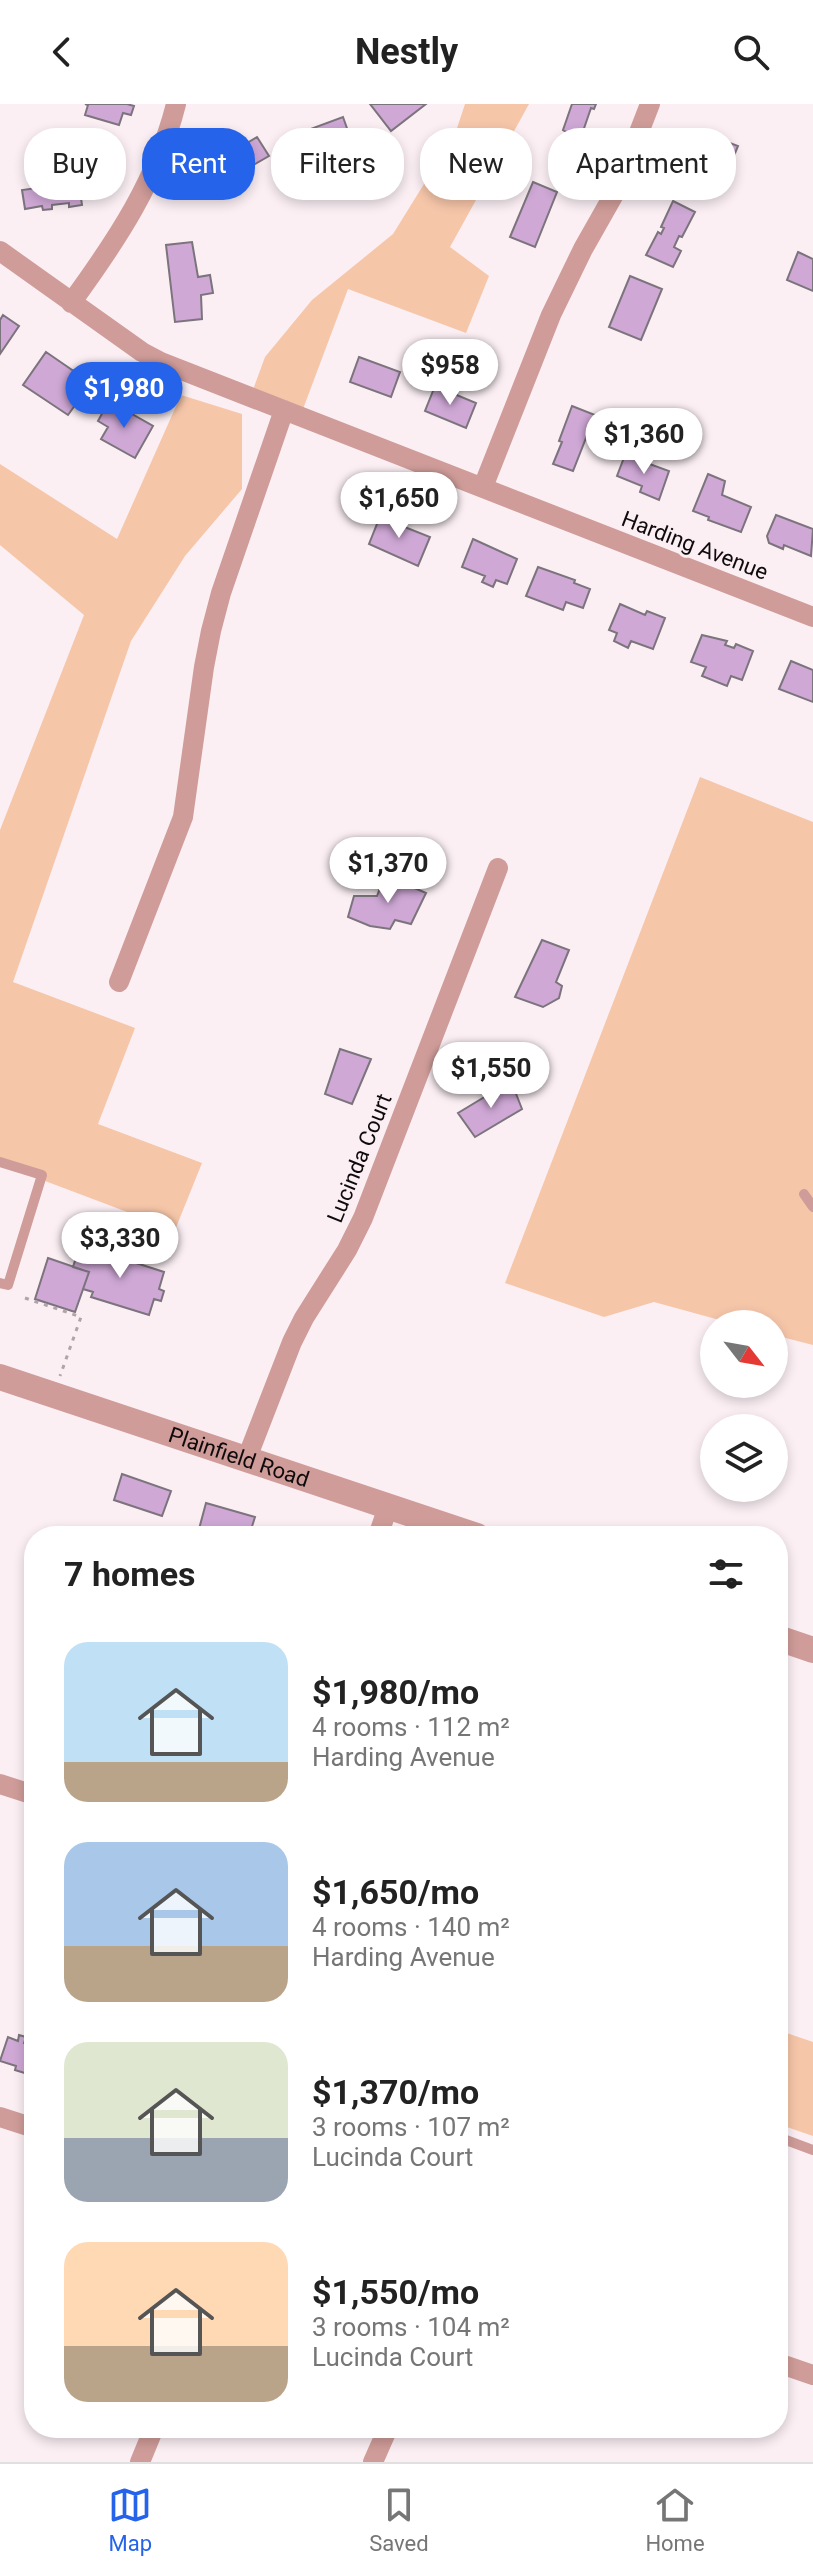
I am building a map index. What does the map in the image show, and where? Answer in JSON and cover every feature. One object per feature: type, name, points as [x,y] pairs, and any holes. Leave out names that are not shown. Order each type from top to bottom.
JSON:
[{"type":"street","points":[[71,303],[111,248],[144,193],[167,139],[176,104]]},
{"type":"street","points":[[483,487],[551,315],[617,189],[650,104]]},
{"type":"street","name":"Harding Avenue","points":[[0,251],[142,352],[161,362],[813,617]]},
{"type":"street","points":[[119,982],[183,817],[211,631],[221,593],[284,410]]},
{"type":"street","name":"Lucinda Court","points":[[247,1458],[292,1342],[363,1218],[498,868]]},
{"type":"street","name":"Plainfield Road","points":[[0,1377],[446,1526]]},
{"type":"street","points":[[381,1526],[388,1507]]},
{"type":"street","points":[[788,1641],[813,1650]]},
{"type":"street","points":[[0,1784],[24,1792]]},
{"type":"street","points":[[0,2117],[24,2125]]},
{"type":"street","points":[[788,2366],[813,2375]]},
{"type":"street","points":[[140,2462],[150,2438]]},
{"type":"street","points":[[373,2462],[384,2438]]},
{"type":"lane","points":[[0,1162],[42,1175],[8,1285],[0,1283]]},
{"type":"lane","points":[[804,1194],[813,1207]]},
{"type":"lane","points":[[788,2141],[813,2150]]},
{"type":"path","points":[[25,1298],[81,1317],[60,1376]]},
{"type":"shaded area","points":[[465,104],[529,104],[516,128],[457,128]]},
{"type":"shaded area","points":[[420,190],[420,200],[476,200],[450,247],[489,276],[466,333],[348,289],[300,417],[250,398],[265,357],[312,300],[393,234]]},
{"type":"shaded area","points":[[181,395],[242,414],[242,489],[185,556],[131,641],[13,982],[135,1028],[98,1124],[202,1163],[175,1230],[0,1164],[0,830],[84,615],[0,545],[0,464],[117,539]]},
{"type":"shaded area","points":[[700,777],[813,822],[813,1345],[788,1339],[788,1310],[700,1310],[700,1315],[654,1302],[604,1317],[505,1283]]},
{"type":"shaded area","points":[[788,2033],[813,2042],[813,2136],[788,2127]]},
{"type":"building","points":[[85,104],[134,106],[131,115],[123,113],[119,125],[85,115],[88,105]]},
{"type":"building","points":[[370,104],[426,104],[395,128],[389,128]]},
{"type":"building","points":[[572,104],[596,104],[594,109],[591,108],[584,128],[564,128]]},
{"type":"building","points":[[343,117],[347,128],[313,128]]},
{"type":"building","points":[[255,138],[269,156],[255,164]]},
{"type":"building","points":[[533,182],[548,188],[548,200],[554,200],[535,247],[510,237],[525,200],[532,200]]},
{"type":"building","points":[[22,190],[24,200],[81,200],[82,205],[69,207],[69,203],[52,205],[52,209],[43,210],[42,206],[25,209]]},
{"type":"building","points":[[673,201],[695,212],[674,247],[681,251],[673,267],[646,255],[658,232],[661,234],[664,228],[661,227]]},
{"type":"building","points":[[192,242],[198,277],[210,275],[213,293],[201,295],[202,319],[175,322],[166,245]]},
{"type":"building","points":[[798,252],[813,259],[813,291],[787,280]]},
{"type":"building","points":[[630,276],[662,289],[641,340],[609,327]]},
{"type":"building","points":[[3,315],[19,326],[0,354],[0,320]]},
{"type":"building","points":[[46,352],[91,383],[68,415],[23,385]]},
{"type":"building","points":[[359,357],[400,372],[391,397],[350,382]]},
{"type":"building","points":[[435,386],[476,403],[466,428],[425,411]]},
{"type":"building","points":[[109,401],[153,426],[135,458],[101,439],[108,427],[98,421]]},
{"type":"building","points":[[572,406],[595,415],[573,471],[553,464]]},
{"type":"building","points":[[625,455],[669,471],[659,500],[640,492],[642,486],[617,476]]},
{"type":"building","points":[[708,474],[725,481],[722,495],[751,507],[741,532],[693,511]]},
{"type":"building","points":[[381,514],[430,537],[418,566],[369,544]]},
{"type":"building","points":[[776,515],[813,529],[811,556],[784,545],[783,549],[769,543],[767,536]]},
{"type":"building","points":[[473,539],[517,559],[507,584],[496,580],[493,587],[482,582],[485,576],[462,567]]},
{"type":"building","points":[[538,567],[575,580],[574,583],[590,589],[583,608],[566,602],[563,610],[526,596]]},
{"type":"building","points":[[620,604],[645,615],[647,611],[665,618],[653,649],[631,641],[628,648],[614,641],[617,633],[609,630]]},
{"type":"building","points":[[702,635],[727,641],[725,645],[734,648],[736,644],[753,651],[742,680],[731,676],[727,686],[702,676],[706,667],[691,662]]},
{"type":"building","points":[[791,661],[813,670],[813,702],[779,689]]},
{"type":"building","points":[[385,875],[426,893],[411,924],[395,920],[390,929],[370,926],[348,917],[354,896],[377,896]]},
{"type":"building","points":[[542,940],[569,950],[556,982],[562,986],[559,998],[543,1007],[515,997]]},
{"type":"building","points":[[340,1049],[371,1059],[352,1104],[325,1094]]},
{"type":"building","points":[[511,1081],[522,1109],[475,1137],[458,1113]]},
{"type":"building","points":[[80,1245],[164,1272],[159,1289],[164,1291],[161,1301],[154,1299],[149,1315],[91,1297],[93,1292],[83,1289],[89,1272],[73,1267]]},
{"type":"building","points":[[48,1258],[89,1272],[75,1312],[35,1299]]},
{"type":"building","points":[[122,1474],[171,1491],[162,1516],[114,1500]]},
{"type":"building","points":[[206,1503],[255,1517],[252,1526],[200,1526]]},
{"type":"building","points":[[19,2035],[24,2036],[24,2073],[15,2070],[16,2066],[0,2061],[8,2037],[18,2041]]}]
